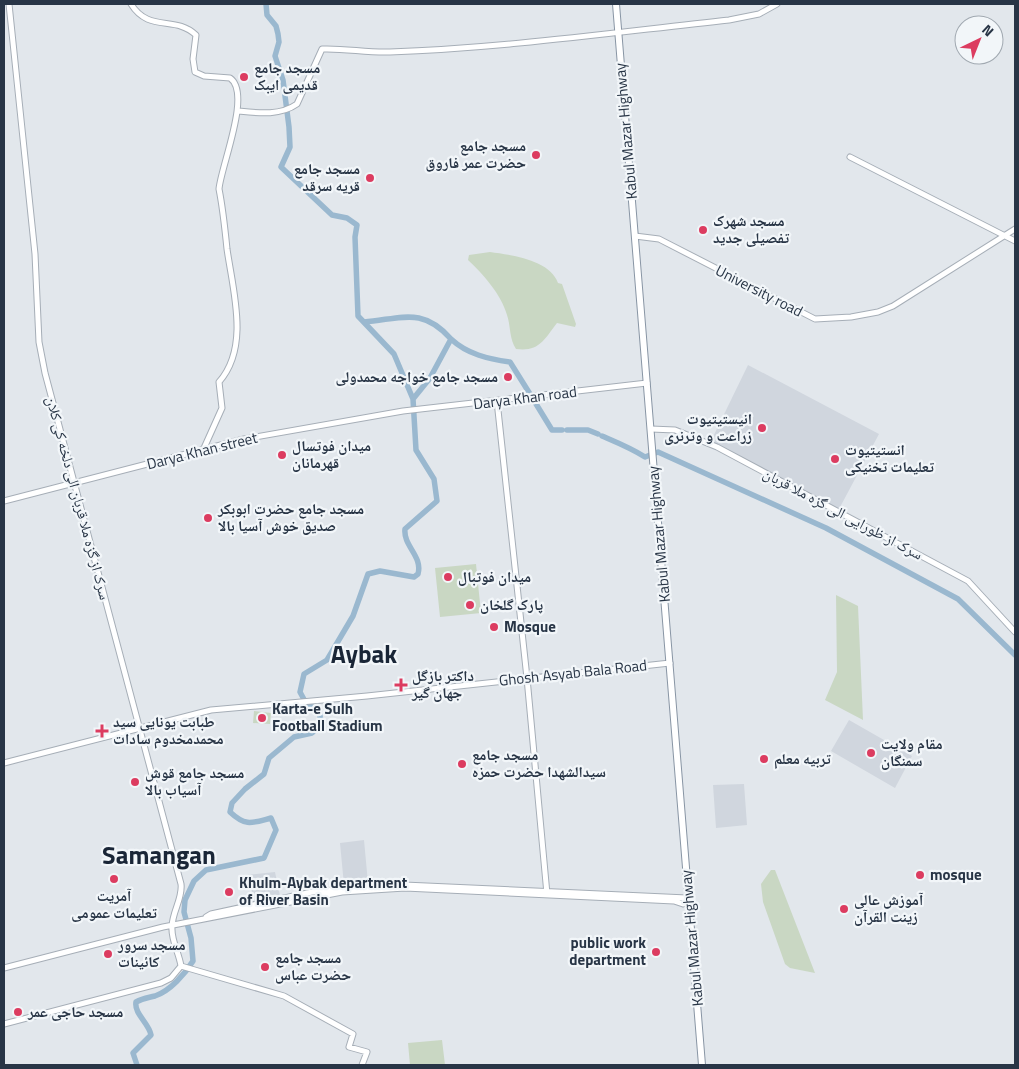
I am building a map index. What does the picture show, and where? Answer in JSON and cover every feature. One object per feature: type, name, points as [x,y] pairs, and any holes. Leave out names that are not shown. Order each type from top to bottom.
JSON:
[{"type":"highway","name":"Kabul Mazar Highway","points":[[616,4],[670,663],[687,885],[685,899],[689,913],[702,1065]]},
{"type":"street","name":"سرک از گزه ملا قربان الی دلخه کی کلان","points":[[10,4],[35,254],[39,342],[45,373],[74,484],[181,884],[182,891],[175,906],[171,926],[183,967]]},
{"type":"street","points":[[131,4],[135,11],[154,22],[183,25],[196,35],[193,60],[195,72],[234,81],[238,111],[234,118],[233,138],[220,176],[220,189],[235,292],[236,338],[227,373],[219,382],[222,408],[204,448]]},
{"type":"street","points":[[238,111],[261,113],[289,110],[297,104],[322,49],[344,48],[388,52],[618,32],[729,20],[759,14],[777,4]]},
{"type":"street","points":[[850,157],[1015,241]]},
{"type":"street","name":"University road","points":[[635,236],[658,239],[815,319],[851,317],[878,312],[893,306],[1015,229]]},
{"type":"street","name":"Darya Khan road","points":[[403,411],[647,383]]},
{"type":"street","points":[[497,401],[527,678],[547,893]]},
{"type":"street","name":"Darya Khan street","points":[[4,501],[204,448],[403,411]]},
{"type":"street","name":"سرک از ظورایی الی گزه ملا قربان","points":[[651,429],[675,430],[717,447],[968,581],[1015,632]]},
{"type":"street","name":"Ghosh Asyab Bala Road","points":[[4,763],[211,710],[670,663]]},
{"type":"street","points":[[4,969],[206,918],[211,914],[312,892],[382,884],[685,899]]},
{"type":"street","points":[[547,893],[679,902],[685,899]]},
{"type":"street","points":[[679,902],[689,913]]},
{"type":"street","points":[[4,1024],[161,983],[171,978],[183,967],[196,969],[279,994],[336,1023],[353,1034],[349,1047],[367,1052],[362,1065]]},
{"type":"shaded area","points":[[748,365],[879,434],[839,509],[711,441]]},
{"type":"shaded area","name":"مقام ولایت سمنگان","points":[[849,720],[912,756],[895,788],[831,751]]},
{"type":"shaded area","points":[[744,784],[747,825],[716,828],[713,785]]},
{"type":"shaded area","points":[[364,840],[368,883],[344,885],[340,843]]},
{"type":"shaded area","points":[[275,872],[280,896],[252,901],[251,895],[253,894],[246,875]]},
{"type":"green space","points":[[490,252],[529,260],[539,264],[554,275],[558,283],[562,284],[576,324],[575,327],[557,323],[536,347],[516,349],[512,341],[507,315],[496,292],[468,260],[469,255]]},
{"type":"green space","points":[[476,564],[481,613],[440,617],[435,568]]},
{"type":"green space","points":[[836,595],[858,606],[863,720],[825,700],[837,672]]},
{"type":"green space","name":"Karta-e Sulh Football Stadium","points":[[254,711],[271,713],[270,724],[253,723]]},
{"type":"green space","points":[[771,870],[775,870],[815,973],[790,968],[785,964],[763,902],[761,884]]},
{"type":"green space","points":[[442,1040],[445,1065],[410,1065],[408,1043]]},
{"type":"waterway","points":[[137,1065],[133,1053],[151,1035],[148,1026],[137,1011],[136,1002],[161,994],[172,986],[193,961],[191,938],[184,912],[185,900],[194,881],[206,870],[264,858],[276,830],[271,818],[254,822],[240,820],[230,812],[232,803],[245,789],[264,774],[269,758],[294,737],[312,733],[319,727],[321,720],[318,709],[307,705],[300,692],[304,674],[327,660],[353,616],[368,574],[380,571],[414,577],[418,574],[418,562],[407,541],[405,529],[437,501],[434,479],[416,450],[413,399],[394,354],[358,316],[355,237],[357,225],[347,218],[332,215],[281,167],[290,147],[289,127],[283,80],[275,56],[279,42],[278,34],[276,26],[267,15],[266,4]]},
{"type":"waterway","points":[[364,322],[400,317],[420,318],[430,322],[451,339],[430,378],[413,399]]},
{"type":"waterway","points":[[451,339],[478,355],[510,362],[530,394]]},
{"type":"waterway","points":[[533,399],[552,430],[562,430]]},
{"type":"waterway","points":[[567,430],[588,430],[598,434]]},
{"type":"waterway","points":[[602,436],[645,457],[658,452],[826,528],[958,599],[1015,655]]},
{"type":"place","name":"مسجد جامع قدیمی ایبک","points":[[244,77]]},
{"type":"place","name":"مسجد جامع حضرت عمر فاروق","points":[[536,155]]},
{"type":"place","name":"مسجد جامع قریه سرقد","points":[[370,178]]},
{"type":"place","name":"مسجد شهرک تفصیلی جدید","points":[[703,230]]},
{"type":"place","name":"مسجد جامع خواجه محمدولی","points":[[508,377]]},
{"type":"place","name":"انیستیتیوت زراعت و وترنری","points":[[762,428]]},
{"type":"place","name":"میدان فوتسال قهرمانان","points":[[282,455]]},
{"type":"place","name":"انستیتیوت تعلیمات تخنیکی","points":[[835,459]]},
{"type":"place","name":"مسجد جامع حضرت ابوبکر صدیق خوش آسیا بالا","points":[[208,518]]},
{"type":"place","name":"میدان فوتبال","points":[[448,577]]},
{"type":"place","name":"پارک گلخان","points":[[470,605]]},
{"type":"place","name":"Mosque","points":[[494,627]]},
{"type":"place","name":"داکتر بازگل جهان گیر","points":[[401,685]]},
{"type":"place","name":"Karta-e Sulh Football Stadium","points":[[262,718]]},
{"type":"place","name":"طبابت یونایی سید محمدمخدوم سادات","points":[[102,731]]},
{"type":"place","name":"مقام ولایت سمنگان","points":[[871,753]]},
{"type":"place","name":"تربیه معلم","points":[[764,759]]},
{"type":"place","name":"مسجد جامع سیدالشهدا حضرت حمزه","points":[[462,764]]},
{"type":"place","name":"مسجد جامع قوش آسیاب بالا","points":[[135,782]]},
{"type":"place","name":"mosque","points":[[920,875]]},
{"type":"place","name":"آمریت تعلیمات عمومی","points":[[114,879]]},
{"type":"place","name":"Khulm-Aybak department of River Basin","points":[[229,892]]},
{"type":"place","name":"آموزش عالی زینت القرآن","points":[[844,909]]},
{"type":"place","name":"public work department","points":[[656,952]]},
{"type":"place","name":"مسجد سرور کائینات","points":[[108,954]]},
{"type":"place","name":"مسجد جامع حضرت عباس","points":[[265,967]]},
{"type":"place","name":"مسجد حاجی عمر","points":[[18,1012]]},
{"type":"district","name":"Aybak","points":[[364,654]]},
{"type":"district","name":"Samangan","points":[[159,855]]}]
